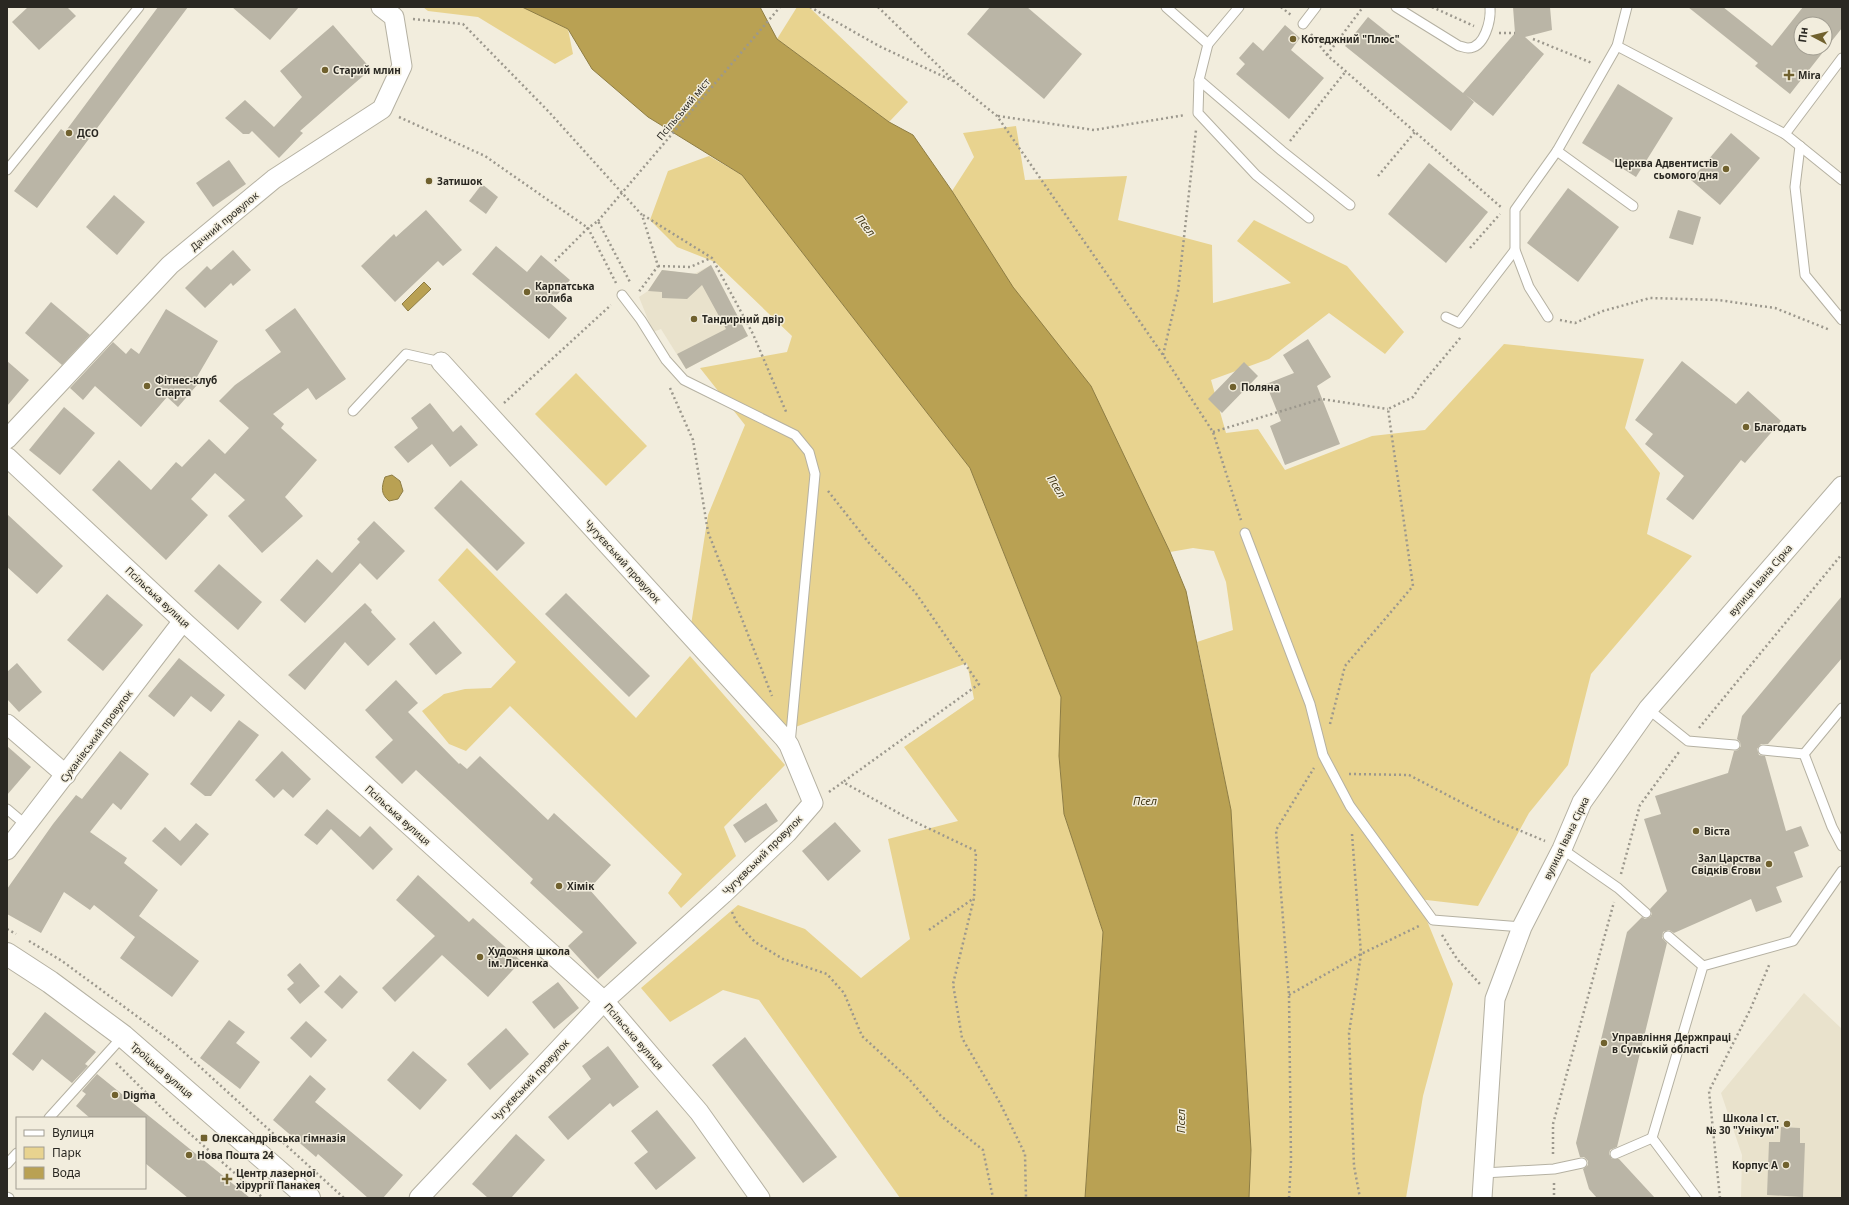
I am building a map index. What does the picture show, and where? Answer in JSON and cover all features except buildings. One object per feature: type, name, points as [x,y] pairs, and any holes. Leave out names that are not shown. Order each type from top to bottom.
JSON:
[{"type":"main road","name":"Троїцька вулиця","points":[[7,954],[50,982],[123,1036],[309,1198]]},
{"type":"street","points":[[382,109],[402,66],[388,12]]},
{"type":"street","name":"Дачний провулок","points":[[7,439],[170,265],[274,179],[382,109]]},
{"type":"street","name":"Чугуєвський провулок","points":[[419,1198],[604,1001],[723,894],[787,833],[813,803],[789,745],[441,362]]},
{"type":"street","name":"Псільська вулиця","points":[[7,457],[183,621],[604,1001],[699,1112],[760,1198]]},
{"type":"street","name":"вулиця Івана Сірка","points":[[1482,1198],[1495,999],[1522,927],[1562,849],[1582,802],[1648,709],[1842,486]]},
{"type":"street","name":"Суханівський провулок","points":[[7,850],[183,621]]},
{"type":"street","points":[[7,724],[66,775]]},
{"type":"lane","points":[[7,170],[139,7]]},
{"type":"lane","points":[[1166,7],[1208,44]]},
{"type":"lane","points":[[1239,7],[1208,44],[1199,80],[1198,113],[1256,175],[1309,218]]},
{"type":"lane","points":[[1303,24],[1316,7]]},
{"type":"lane","points":[[1396,7],[1459,46],[1468,48],[1478,45],[1486,32],[1491,18],[1490,7]]},
{"type":"lane","points":[[1548,317],[1529,287],[1515,250],[1515,210],[1557,151],[1618,46],[1627,7]]},
{"type":"lane","points":[[1618,46],[1785,134],[1842,180]]},
{"type":"lane","points":[[1785,134],[1842,58]]},
{"type":"lane","points":[[1199,80],[1282,151],[1350,205]]},
{"type":"lane","points":[[1800,146],[1795,187],[1805,275],[1842,320]]},
{"type":"lane","points":[[1557,151],[1633,206]]},
{"type":"lane","points":[[1446,317],[1459,323],[1515,250]]},
{"type":"lane","points":[[622,295],[666,360],[684,380],[795,435],[809,452],[815,474],[789,745]]},
{"type":"lane","points":[[353,411],[406,354],[441,362]]},
{"type":"lane","points":[[1245,533],[1310,704],[1323,754],[1350,806],[1433,920],[1522,927]]},
{"type":"lane","points":[[1804,754],[1842,708]]},
{"type":"lane","points":[[1648,709],[1688,740],[1735,745]]},
{"type":"lane","points":[[1763,750],[1804,754]]},
{"type":"lane","points":[[1804,754],[1832,827],[1842,846]]},
{"type":"lane","points":[[7,809],[26,825]]},
{"type":"lane","points":[[1562,849],[1618,888],[1646,913]]},
{"type":"lane","points":[[1703,966],[1793,941],[1842,871]]},
{"type":"lane","points":[[1668,936],[1703,966]]},
{"type":"lane","points":[[1652,1138],[1703,966]]},
{"type":"lane","points":[[50,1117],[123,1036]]},
{"type":"lane","points":[[1615,1154],[1652,1138]]},
{"type":"lane","points":[[1652,1138],[1697,1198]]},
{"type":"lane","points":[[7,1164],[16,1154]]},
{"type":"lane","points":[[1484,1173],[1554,1169],[1582,1163]]},
{"type":"path","name":"Псільський міст","points":[[555,261],[588,228],[598,221],[780,7]]},
{"type":"path","points":[[810,7],[879,46],[955,82]]},
{"type":"path","points":[[878,7],[955,82],[997,116],[1163,355],[1214,432],[1245,533]]},
{"type":"path","points":[[1281,7],[1303,24],[1327,55],[1503,208],[1497,218],[1470,248]]},
{"type":"path","points":[[1327,55],[1363,7]]},
{"type":"path","points":[[388,12],[463,24],[549,112],[642,215],[712,258],[753,334],[771,374],[795,435]]},
{"type":"path","points":[[1533,39],[1605,69]]},
{"type":"path","points":[[1282,151],[1346,71]]},
{"type":"path","points":[[382,109],[485,156],[588,228],[622,295]]},
{"type":"path","points":[[997,116],[1094,130],[1198,113],[1178,291],[1163,355]]},
{"type":"path","points":[[1378,176],[1415,132]]},
{"type":"path","points":[[642,215],[658,266]]},
{"type":"path","points":[[491,416],[631,285],[598,221]]},
{"type":"path","points":[[658,266],[690,266],[712,258]]},
{"type":"path","points":[[630,305],[658,266]]},
{"type":"path","points":[[1548,317],[1575,323],[1603,312],[1650,298],[1718,300],[1775,308],[1835,332]]},
{"type":"path","points":[[668,384],[693,440],[708,532],[770,688],[774,702]]},
{"type":"path","points":[[1214,432],[1321,399],[1388,409],[1413,397],[1421,385]]},
{"type":"path","points":[[1289,1198],[1291,1161],[1289,995],[1276,830],[1323,754],[1345,666],[1413,586],[1388,409]]},
{"type":"path","points":[[813,803],[979,684],[915,592],[869,543],[815,474]]},
{"type":"path","points":[[1554,1198],[1553,1124],[1640,804],[1688,740],[1842,554]]},
{"type":"path","points":[[1333,774],[1408,774],[1497,821],[1562,849]]},
{"type":"path","points":[[843,782],[911,820],[976,851],[974,898],[953,984],[962,1038],[1000,1103],[1025,1154],[1026,1198]]},
{"type":"path","points":[[1350,806],[1360,954],[1349,1033],[1354,1166],[1360,1198]]},
{"type":"path","points":[[723,894],[737,924],[755,942],[783,960],[827,974],[844,994],[862,1036],[909,1079],[941,1116],[982,1150],[993,1198]]},
{"type":"path","points":[[929,930],[974,898]]},
{"type":"path","points":[[1289,995],[1360,954],[1433,920],[1457,959],[1495,999]]},
{"type":"path","points":[[1720,1198],[1709,1091],[1750,1010],[1777,946]]},
{"type":"path","points":[[107,1055],[172,1118],[263,1198]]},
{"type":"shaded area","name":"Тандирний двір","points":[[711,265],[748,336],[686,369],[661,329],[653,332],[639,297],[648,291],[662,270],[694,274]]},
{"type":"shaded area","name":"Школа І ст. № 30 \"Унікум\"","points":[[1804,993],[1842,1029],[1842,1198],[1741,1198],[1742,1155],[1721,1093]]},
{"type":"green space","points":[[423,7],[522,7],[568,29],[573,54],[555,64],[478,17],[428,11]]},
{"type":"green space","points":[[797,7],[809,7],[908,102],[889,122],[777,39]]},
{"type":"green space","points":[[1016,126],[1025,180],[1127,176],[1118,220],[1212,245],[1213,303],[1291,283],[1237,241],[1254,220],[1347,266],[1404,332],[1385,354],[1329,313],[1269,359],[1211,380],[1226,433],[1258,429],[1285,470],[1372,436],[1425,430],[1504,344],[1644,359],[1625,428],[1660,473],[1647,534],[1692,556],[1591,674],[1568,765],[1529,813],[1478,906],[1418,899],[1453,984],[1423,1096],[1406,1198],[1249,1198],[1251,1150],[1231,810],[1197,642],[1233,630],[1226,582],[1214,551],[1193,548],[1170,552],[1143,498],[952,191],[974,157],[963,133]]},
{"type":"green space","points":[[709,156],[742,175],[970,468],[1061,697],[1059,756],[1064,814],[1103,932],[1085,1198],[900,1198],[759,1000],[723,990],[670,1022],[641,988],[738,905],[805,929],[861,978],[910,939],[888,839],[958,821],[904,747],[974,699],[967,663],[782,732],[691,625],[708,515],[745,425],[700,368],[787,352],[792,336],[715,262],[677,247],[650,220],[668,171]]},
{"type":"green space","points":[[576,373],[647,446],[606,486],[535,414]]},
{"type":"green space","points":[[467,548],[636,718],[690,656],[785,765],[724,827],[736,856],[681,908],[668,893],[682,874],[510,706],[466,751],[449,744],[422,711],[444,694],[465,689],[491,688],[516,662],[438,580]]},
{"type":"water","name":"Псел","points":[[522,7],[760,7],[777,39],[889,122],[913,135],[952,191],[1013,287],[1091,386],[1170,552],[1186,591],[1231,810],[1251,1150],[1249,1198],[1085,1198],[1103,932],[1064,814],[1059,756],[1061,697],[970,468],[742,175],[648,117],[592,69],[568,29]]},
{"type":"water","points":[[424,282],[431,289],[408,311],[402,304]]},
{"type":"water","points":[[392,475],[400,481],[403,491],[398,499],[389,501],[384,496],[382,488],[385,477]]},
{"type":"place","name":"Котеджний \"Плюс\"","points":[[1293,39]]},
{"type":"place","name":"Старий млин","points":[[325,70]]},
{"type":"place","name":"Mira","points":[[1789,75]]},
{"type":"place","name":"ДСО","points":[[69,133]]},
{"type":"place","name":"Церква Адвентистів сьомого дня","points":[[1726,169]]},
{"type":"place","name":"Затишок","points":[[429,181]]},
{"type":"place","name":"Карпатська колиба","points":[[527,292]]},
{"type":"place","name":"Тандирний двір","points":[[694,319]]},
{"type":"place","name":"Фітнес-клуб Спарта","points":[[147,386]]},
{"type":"place","name":"Поляна","points":[[1233,387]]},
{"type":"place","name":"Благодать","points":[[1746,427]]},
{"type":"place","name":"Віста","points":[[1696,831]]},
{"type":"place","name":"Зал Царства Свідків Єгови","points":[[1769,864]]},
{"type":"place","name":"Хімік","points":[[559,886]]},
{"type":"place","name":"Художня школа ім. Лисенка","points":[[480,957]]},
{"type":"place","name":"Управління Держпраці в Сумській області","points":[[1604,1043]]},
{"type":"place","name":"Digma","points":[[115,1095]]},
{"type":"place","name":"Школа І ст. № 30 \"Унікум\"","points":[[1787,1124]]},
{"type":"place","name":"Олександрівська гімназія","points":[[204,1138]]},
{"type":"place","name":"Нова Пошта 24","points":[[189,1155]]},
{"type":"place","name":"Корпус А","points":[[1786,1165]]},
{"type":"place","name":"Центр лазерної хірургії Панакея","points":[[227,1179]]}]
